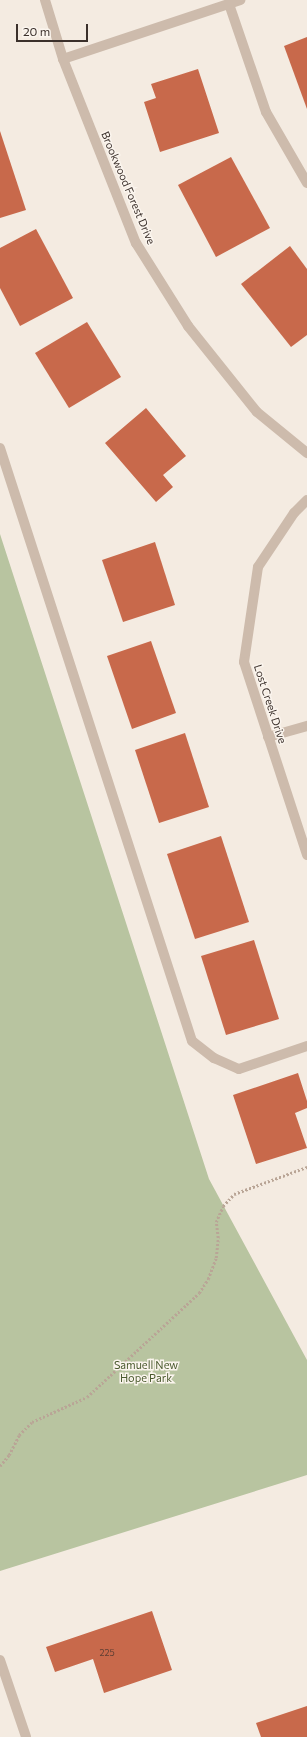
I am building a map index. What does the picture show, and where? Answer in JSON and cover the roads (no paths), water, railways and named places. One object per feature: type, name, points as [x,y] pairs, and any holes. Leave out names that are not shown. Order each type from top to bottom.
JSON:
[{"type":"street","name":"Brookwood Forest Drive","points":[[45,0],[63,58],[140,249],[188,326],[257,412],[307,453]]},
{"type":"street","points":[[63,58],[240,0]]},
{"type":"street","points":[[229,4],[266,112],[307,183]]},
{"type":"street","points":[[0,448],[192,1040],[214,1058],[239,1069],[307,1046]]},
{"type":"street","name":"Lost Creek Drive","points":[[307,500],[294,513],[258,567],[244,662],[307,855]]},
{"type":"street","points":[[268,737],[307,726]]},
{"type":"street","points":[[0,1660],[26,1737]]},
{"type":"park label","name":"Samuell New Hope Park","points":[[146,1372]]}]
